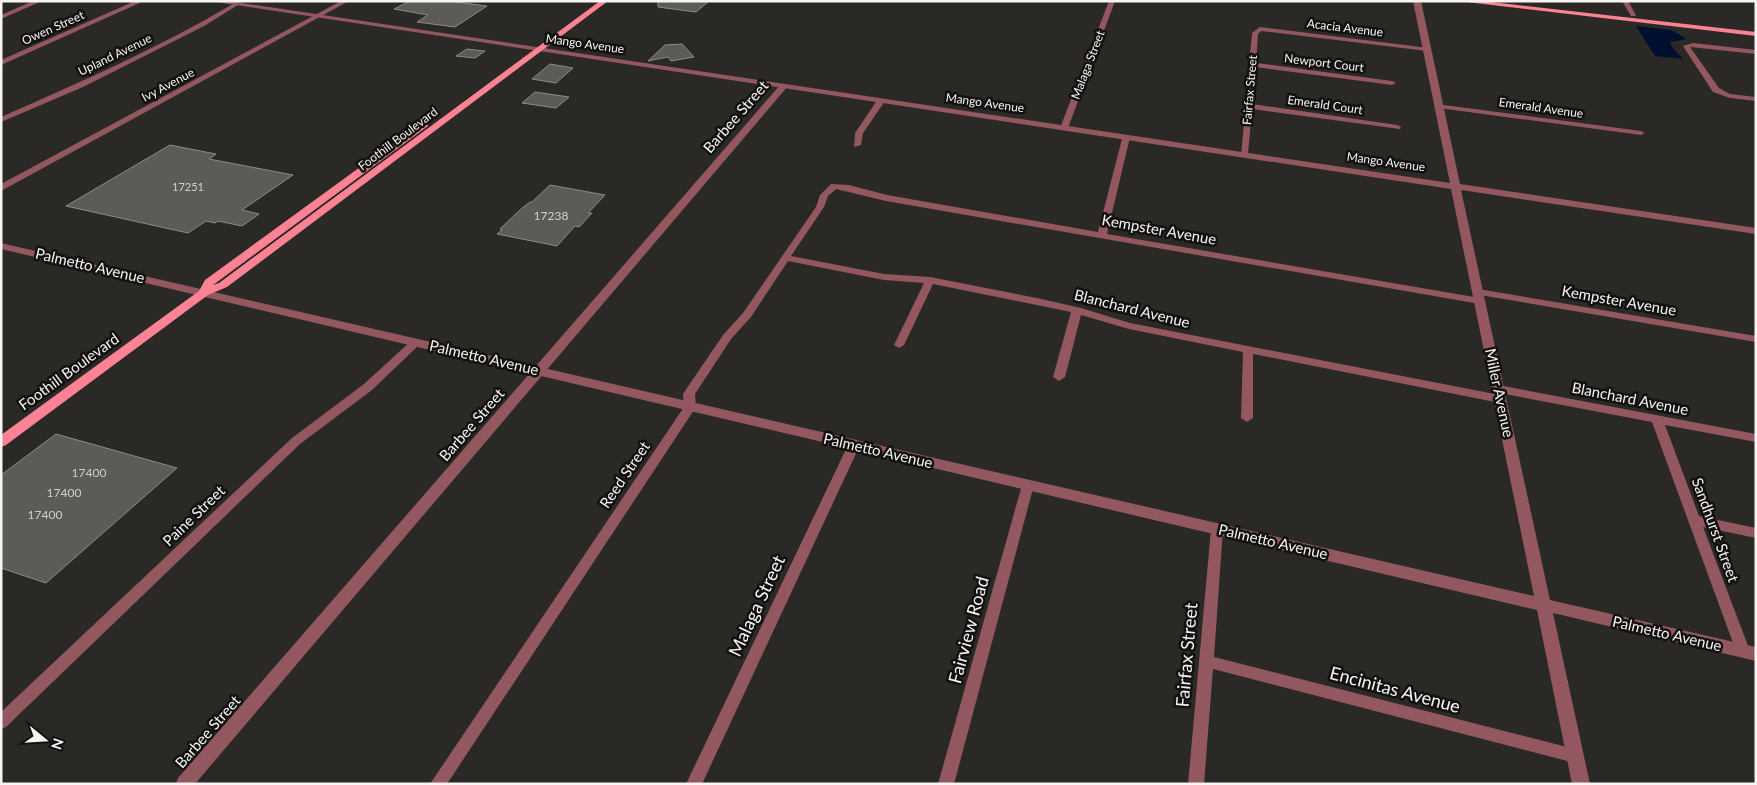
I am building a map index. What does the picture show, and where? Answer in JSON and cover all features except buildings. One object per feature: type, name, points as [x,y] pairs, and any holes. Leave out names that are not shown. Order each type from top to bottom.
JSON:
[{"type":"main road","points":[[529,48],[593,1]]},
{"type":"main road","name":"Foothill Boulevard","points":[[1,442],[204,293],[224,285],[605,1]]},
{"type":"main road","points":[[1461,1],[1756,34]]},
{"type":"main road","points":[[1505,1],[1756,28]]},
{"type":"main road","name":"Foothill Boulevard","points":[[204,293],[210,282],[529,48]]},
{"type":"main road","points":[[409,136],[420,139]]},
{"type":"street","points":[[1,17],[39,1]]},
{"type":"street","name":"Owen Street","points":[[1,64],[141,1]]},
{"type":"street","name":"Mango Avenue","points":[[212,1],[1756,231]]},
{"type":"street","name":"Ivy Avenue","points":[[1,188],[346,1]]},
{"type":"street","name":"Malaga Street","points":[[1064,128],[1112,1]]},
{"type":"street","name":"Miller Avenue","points":[[1417,1],[1581,784]]},
{"type":"street","points":[[1625,1],[1633,15]]},
{"type":"street","name":"Upland Avenue","points":[[1,120],[80,85],[185,33],[236,5]]},
{"type":"street","name":"Acacia Avenue","points":[[1260,29],[1427,49]]},
{"type":"street","name":"Fairfax Street","points":[[1244,154],[1255,32],[1260,29]]},
{"type":"street","points":[[1756,52],[1693,45],[1686,46],[1716,90],[1722,94],[1756,99]]},
{"type":"street","name":"Newport Court","points":[[1253,65],[1392,83]]},
{"type":"street","name":"Barbee Street","points":[[184,784],[784,86]]},
{"type":"street","points":[[858,145],[859,133],[882,101]]},
{"type":"street","name":"Emerald Court","points":[[1249,106],[1397,127]]},
{"type":"street","name":"Emerald Avenue","points":[[1439,106],[1641,133]]},
{"type":"street","points":[[1102,236],[1126,137]]},
{"type":"street","name":"Kempster Avenue","points":[[834,186],[886,198],[1102,236],[1756,339]]},
{"type":"street","name":"Reed Street","points":[[438,784],[690,407],[689,394],[727,338],[747,315],[820,207],[824,195],[834,186]]},
{"type":"street","name":"Palmetto Avenue","points":[[1,246],[1749,653]]},
{"type":"street","name":"Blanchard Avenue","points":[[785,258],[884,277],[930,280],[1077,310],[1128,326],[1248,350],[1499,394],[1657,419],[1756,438]]},
{"type":"street","points":[[899,345],[930,280]]},
{"type":"street","points":[[1059,377],[1077,310]]},
{"type":"street","name":"Paine Street","points":[[1,722],[296,441],[368,387],[415,342]]},
{"type":"street","points":[[1247,418],[1248,350]]},
{"type":"street","name":"Sandhurst Street","points":[[1657,419],[1694,520],[1749,653]]},
{"type":"street","name":"Malaga Street","points":[[694,784],[854,445]]},
{"type":"street","name":"Fairview Road","points":[[946,784],[1028,485]]},
{"type":"street","points":[[1694,520],[1756,533]]},
{"type":"street","name":"Fairfax Street","points":[[1196,784],[1216,529]]},
{"type":"street","name":"Encinitas Avenue","points":[[1206,661],[1575,756]]},
{"type":"water","points":[[1636,26],[1671,30],[1687,39],[1670,42],[1683,59],[1655,56]]}]
